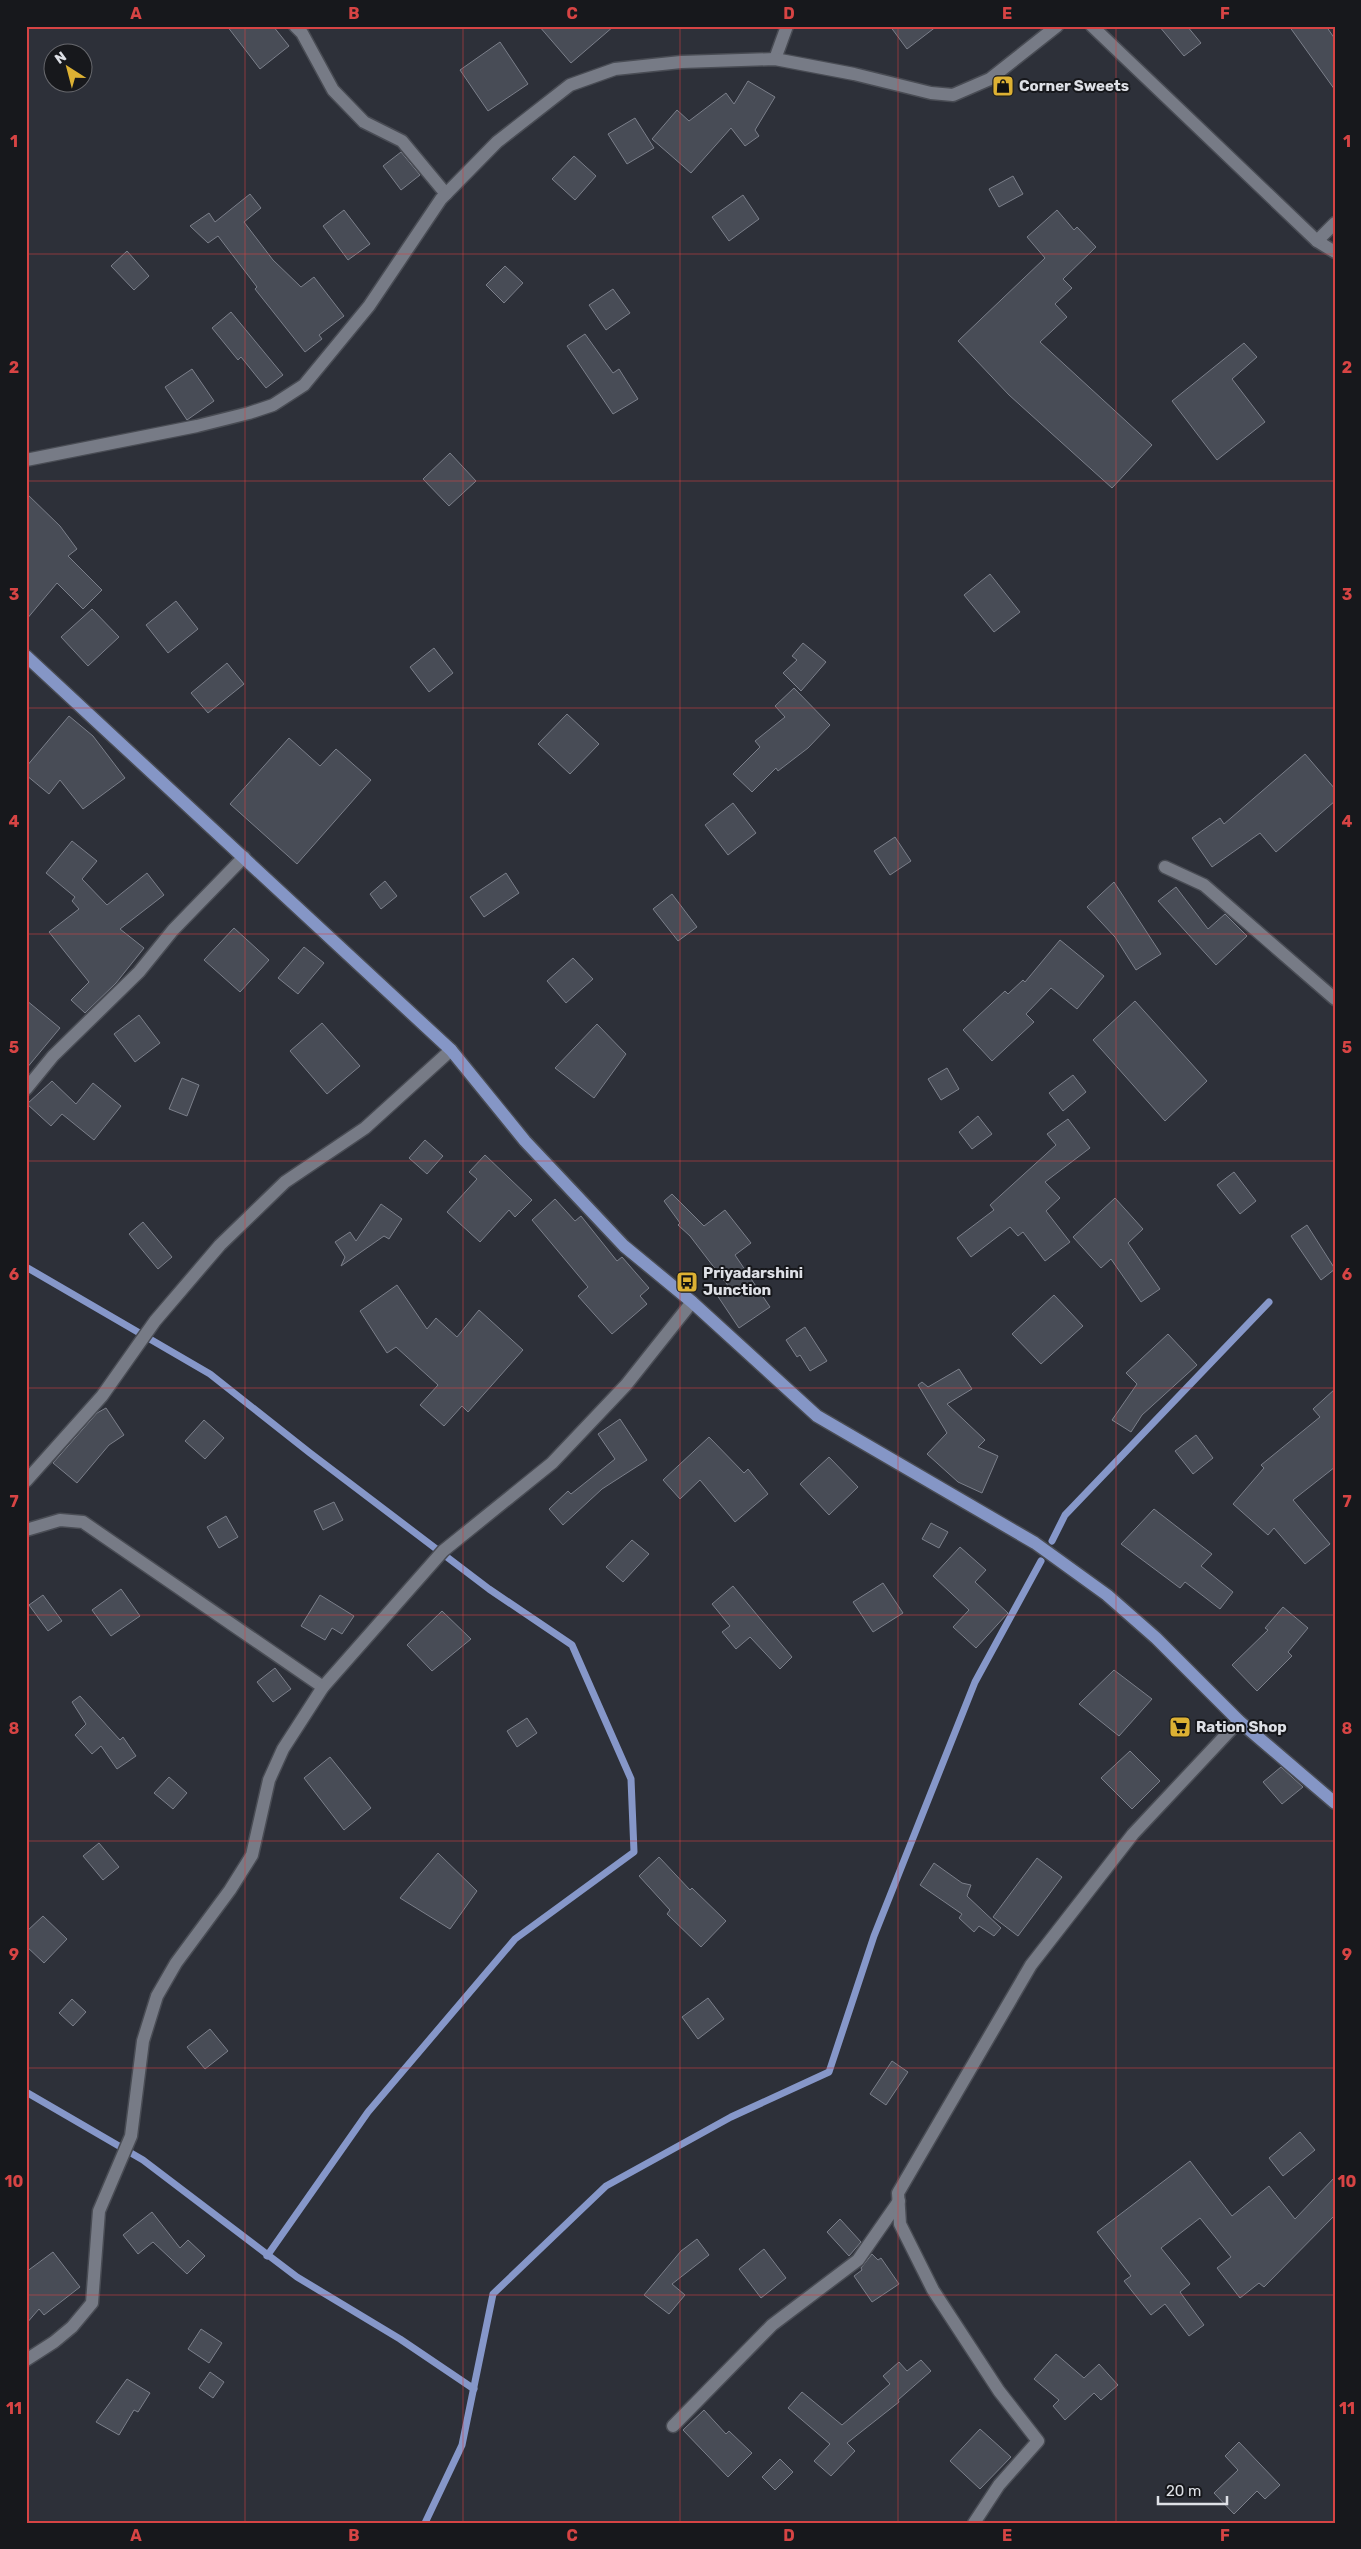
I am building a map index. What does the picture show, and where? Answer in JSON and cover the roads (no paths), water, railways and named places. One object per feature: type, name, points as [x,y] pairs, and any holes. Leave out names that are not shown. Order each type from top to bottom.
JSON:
[{"type":"main road","points":[[26,656],[451,1050],[525,1141],[617,1239],[692,1302],[817,1416],[1035,1543],[1107,1595],[1156,1638],[1239,1722],[1335,1803]]},
{"type":"street","points":[[295,26],[302,33],[333,90],[364,122],[402,141],[446,194]]},
{"type":"street","points":[[775,59],[787,26]]},
{"type":"street","points":[[26,460],[197,426],[273,405],[304,385],[331,356],[369,306],[446,194],[497,142],[570,85],[615,69],[681,62],[775,59],[854,74],[930,93],[953,95],[990,78],[1057,26]]},
{"type":"street","points":[[1092,26],[1317,241],[1335,252]]},
{"type":"street","points":[[1317,241],[1335,223]]},
{"type":"street","points":[[26,1089],[53,1056],[140,972],[173,930],[244,857]]},
{"type":"street","points":[[1165,867],[1204,886],[1335,999]]},
{"type":"street","points":[[26,1481],[102,1396],[156,1321],[220,1245],[285,1182],[365,1128],[451,1050]]},
{"type":"street","points":[[26,2360],[54,2342],[72,2326],[92,2303],[99,2211],[131,2136],[143,2041],[157,1996],[176,1964],[230,1890],[252,1855],[269,1780],[283,1749],[323,1688],[442,1551],[552,1463],[626,1385],[692,1302]]},
{"type":"street","points":[[26,1530],[60,1520],[83,1522],[323,1688]]},
{"type":"street","points":[[974,2523],[999,2485],[1038,2442],[999,2391],[933,2290],[900,2224],[898,2194],[1031,1965],[1132,1834],[1239,1722]]},
{"type":"street","points":[[673,2426],[772,2325],[858,2260],[899,2201]]},
{"type":"waterway","points":[[26,1267],[210,1374],[310,1453],[489,1589],[572,1645],[631,1779],[634,1852],[515,1939],[368,2112],[267,2256]]},
{"type":"waterway","points":[[1052,1541],[1065,1515],[1269,1302]]},
{"type":"waterway","points":[[425,2523],[462,2445],[493,2294],[606,2186],[731,2117],[829,2072],[874,1936],[975,1682],[1041,1561]]},
{"type":"waterway","points":[[26,2092],[143,2160],[297,2277],[400,2339],[474,2389]]},
{"type":"place","name":"Corner Sweets","points":[[1003,86]]},
{"type":"place","name":"Priyadarshini Junction","points":[[687,1282]]},
{"type":"place","name":"Ration Shop","points":[[1180,1727]]}]
